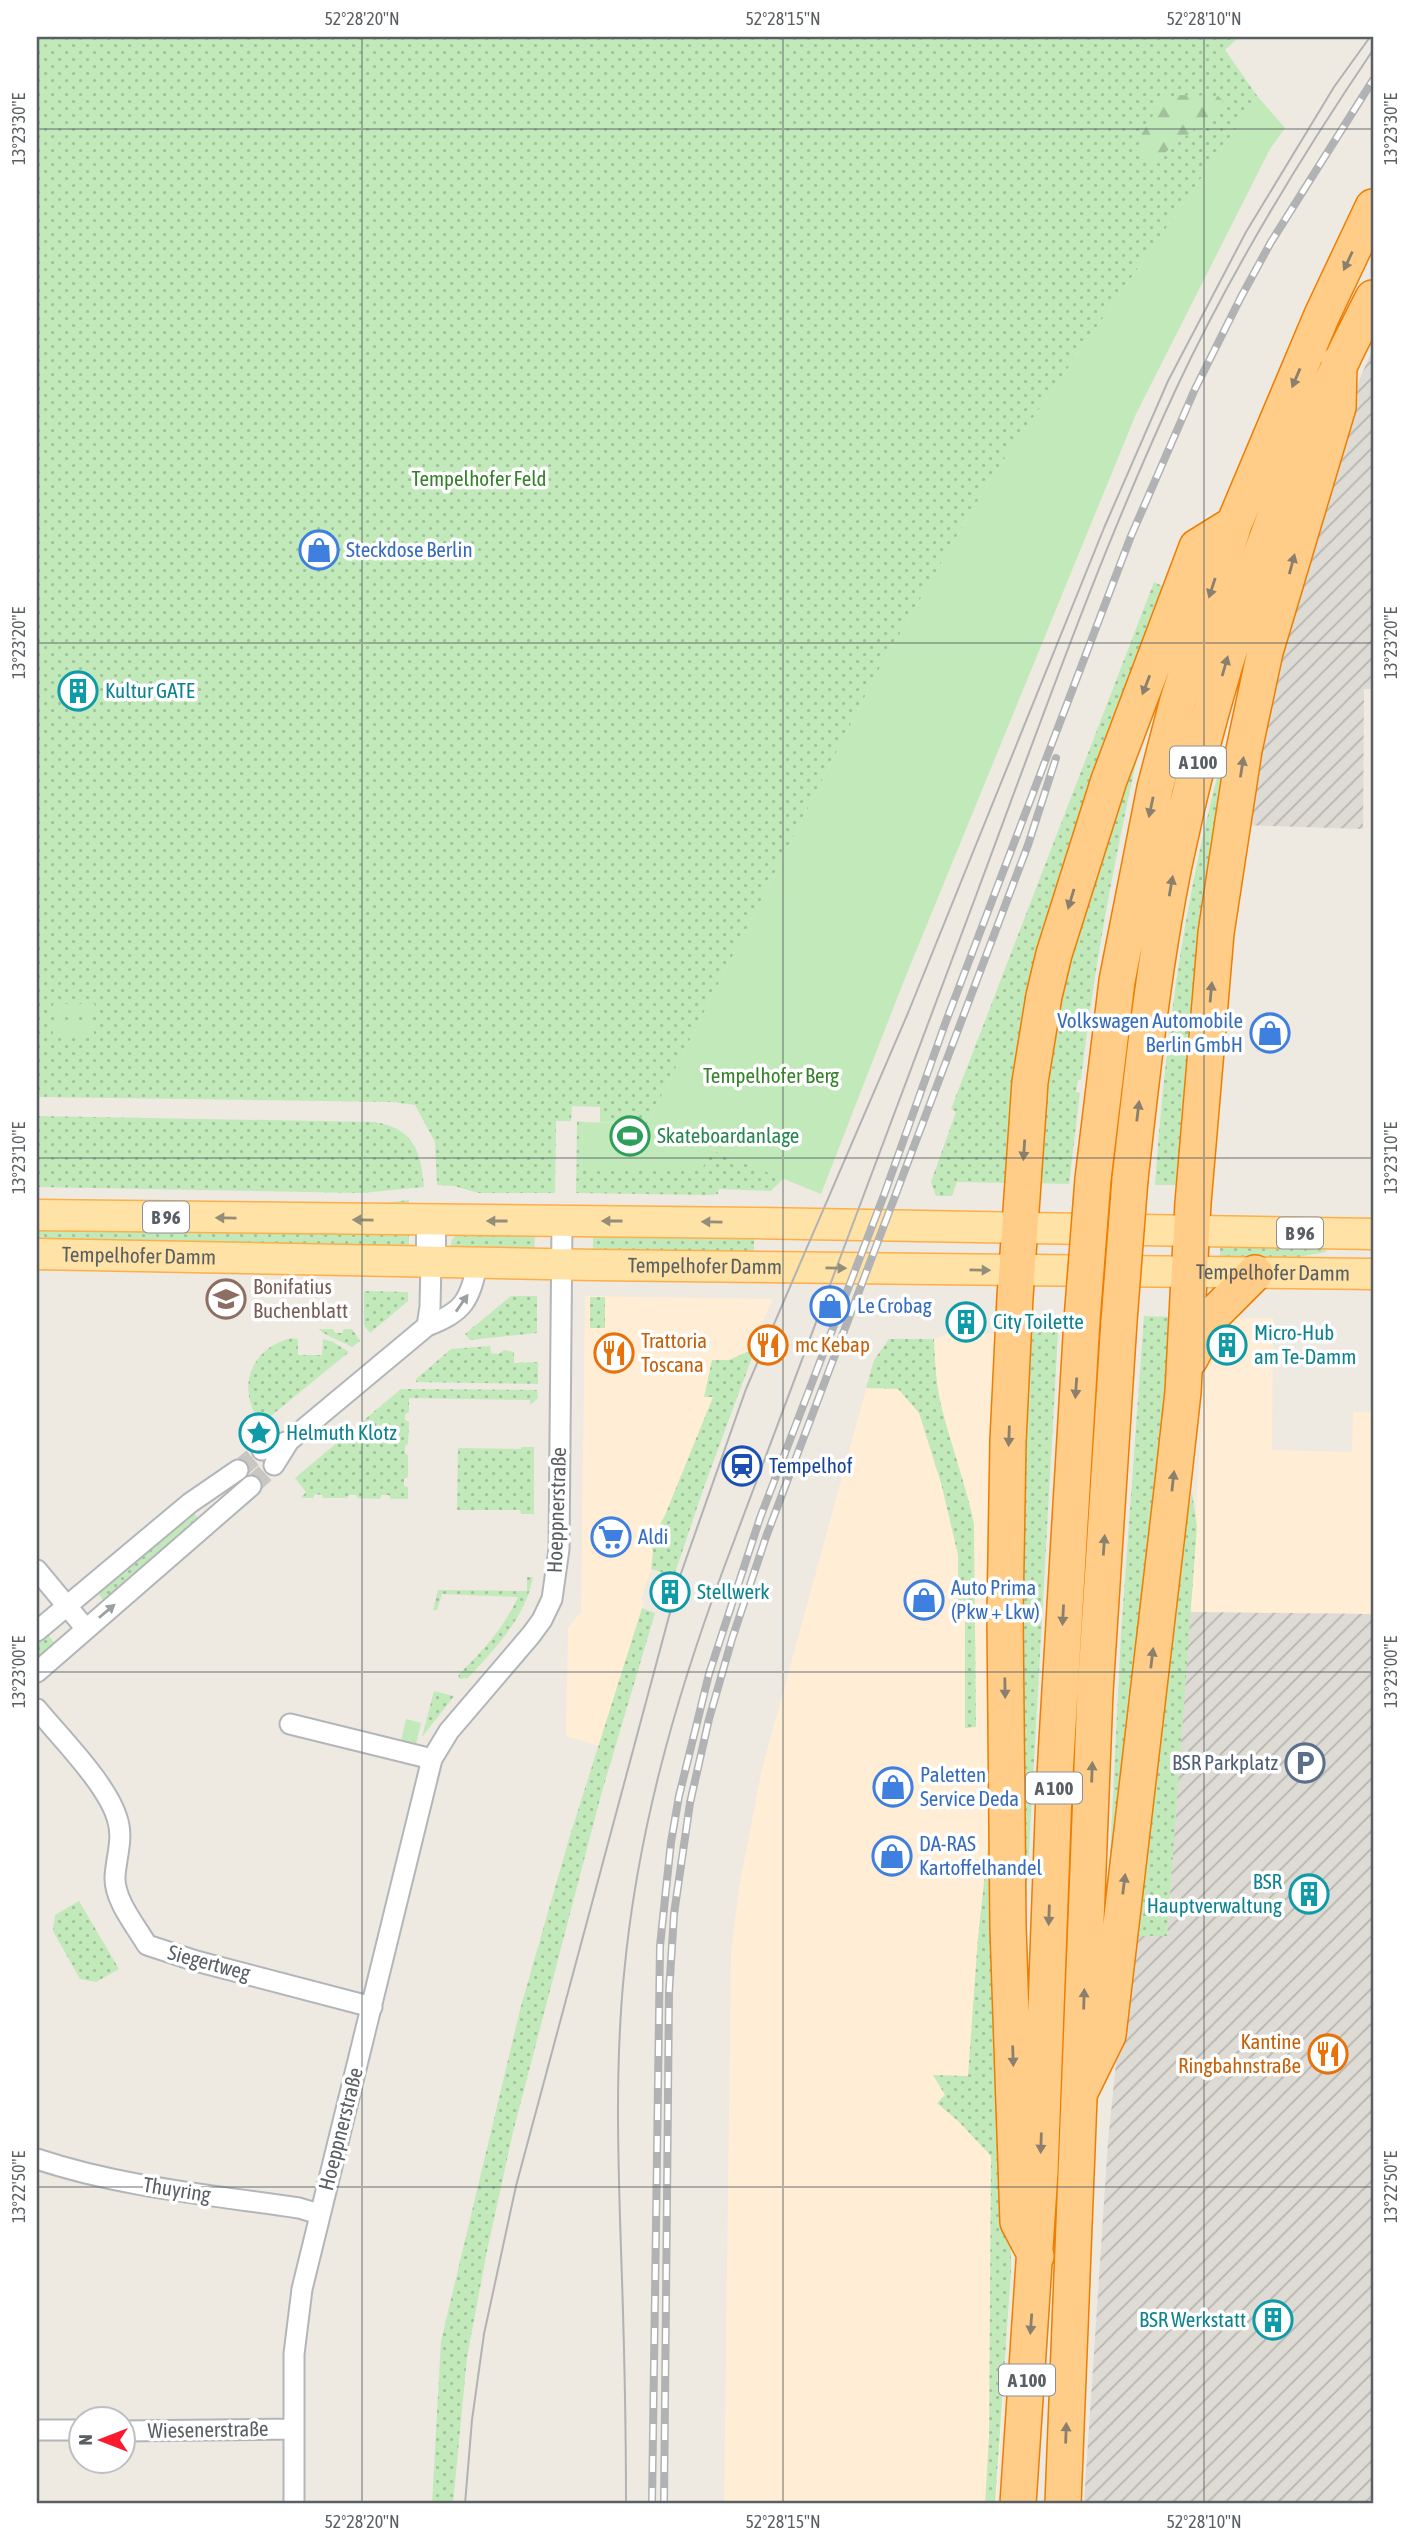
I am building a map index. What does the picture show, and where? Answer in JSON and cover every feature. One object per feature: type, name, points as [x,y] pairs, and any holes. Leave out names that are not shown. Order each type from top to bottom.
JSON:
[{"type":"highway","name":"A 100","points":[[1018,2504],[1036,2256],[1054,1792],[1082,1320],[1093,1179],[1117,981],[1155,788],[1178,699],[1234,524],[1322,315],[1373,207]]},
{"type":"highway","name":"A 100","points":[[1063,2504],[1095,1692],[1130,1179],[1157,967],[1174,867],[1195,773],[1248,594],[1288,482],[1339,363],[1373,298]]},
{"type":"highway","points":[[1080,2092],[1108,2035],[1184,1380],[1189,1272],[1216,933],[1244,750],[1265,652],[1338,407],[1339,363]]},
{"type":"highway","points":[[1036,2256],[1018,2222],[1009,1927],[1004,1615],[1016,1270],[1030,1082],[1044,996],[1083,859],[1109,780],[1197,547],[1234,524]]},
{"type":"highway","points":[[1184,1380],[1198,1340],[1207,1324],[1255,1273]]},
{"type":"main road","name":"Tempelhofer Damm","points":[[37,1215],[1373,1234]]},
{"type":"main road","name":"Tempelhofer Damm","points":[[37,1254],[561,1264],[1373,1274]]},
{"type":"street","points":[[427,1326],[430,1307],[431,1220]]},
{"type":"street","name":"Hoeppnerstraße","points":[[294,2504],[294,2354],[302,2289],[432,1759],[449,1731],[531,1635],[552,1599],[559,1549],[562,1221]]},
{"type":"street","points":[[268,1458],[427,1326],[452,1316],[470,1293],[478,1262]]},
{"type":"street","points":[[37,1631],[212,1488],[238,1470]]},
{"type":"street","points":[[37,1672],[251,1486]]},
{"type":"street","points":[[212,1488],[227,1507]]},
{"type":"street","points":[[37,1570],[86,1629]]},
{"type":"street","name":"Siegertweg","points":[[37,1709],[106,1794],[118,1818],[120,1849],[115,1878],[117,1893],[147,1945],[196,1961],[372,2007]]},
{"type":"street","points":[[290,1724],[432,1759]]},
{"type":"street","name":"Thuyring","points":[[37,2159],[142,2185],[299,2208],[319,2214]]},
{"type":"street","name":"Wiesenerstraße","points":[[136,2431],[293,2429]]},
{"type":"street","points":[[37,2430],[66,2430]]},
{"type":"shaded area","points":[[1373,348],[1373,689],[1364,689],[1363,829],[1242,825],[1268,693],[1346,411]]},
{"type":"shaded area","points":[[585,1296],[773,1299],[749,1351],[729,1360],[654,1570],[651,1569],[641,1600],[644,1601],[642,1608],[599,1746],[566,1736],[568,1627],[581,1612]]},
{"type":"shaded area","points":[[1227,1318],[1273,1318],[1272,1450],[1352,1452],[1353,1412],[1373,1412],[1373,1614],[1190,1612],[1206,1359]]},
{"type":"shaded area","points":[[951,1333],[1002,1334],[1011,2272],[997,2504],[724,2504],[731,1953],[739,1887],[762,1769],[874,1360],[889,1339],[934,1339]]},
{"type":"shaded area","points":[[1190,1612],[1373,1614],[1373,2504],[1084,2504],[1108,2142],[1129,1936],[1167,1935]]},
{"type":"green space","name":"Tempelhofer Feld","points":[[37,37],[1239,37],[1225,50],[1258,97],[993,475],[878,671],[647,1124],[600,1122],[600,1107],[572,1106],[571,1121],[556,1121],[555,1193],[479,1193],[454,1186],[437,1185],[435,1142],[415,1105],[393,1102],[37,1097]]},
{"type":"green space","points":[[1176,95],[1218,96],[1223,101],[1220,109],[1157,159],[1146,159],[1139,154],[1140,137],[1161,102]]},
{"type":"green space","name":"Tempelhofer Berg","points":[[1258,97],[1285,128],[1270,149],[1136,414],[903,983],[821,1194],[709,1149],[702,1171],[581,1171],[583,1122],[647,1124],[878,671],[993,475]]},
{"type":"green space","points":[[1154,582],[1173,591],[1114,743],[1009,1183],[957,1182],[952,1196],[936,1196],[931,1182],[956,1112],[951,1109]]},
{"type":"green space","points":[[1250,668],[1183,1185],[1155,1185],[1167,1054],[1186,923],[1213,794]]},
{"type":"green space","points":[[1140,745],[1106,912],[1081,1080],[1078,1080],[1076,1092],[1080,1093],[1069,1184],[1036,1183],[1046,1090],[1069,965],[1082,913],[1129,761]]},
{"type":"green space","points":[[53,1004],[95,1004],[94,1017],[53,1016]]},
{"type":"green space","points":[[53,1023],[94,1023],[94,1036],[53,1035]]},
{"type":"green space","points":[[37,1116],[375,1122],[388,1125],[407,1136],[421,1163],[424,1187],[361,1193],[37,1187]]},
{"type":"green space","points":[[577,1121],[583,1122],[581,1170],[709,1149],[784,1178],[771,1191],[719,1189],[718,1194],[710,1195],[576,1193]]},
{"type":"green space","points":[[37,1199],[313,1203],[384,1203],[409,1200],[409,1209],[37,1204]]},
{"type":"green space","points":[[37,1227],[409,1232],[409,1248],[37,1243]]},
{"type":"green space","points":[[461,1233],[535,1233],[534,1253],[452,1248],[453,1239]]},
{"type":"green space","points":[[593,1234],[754,1234],[754,1256],[593,1254]]},
{"type":"green space","points":[[1220,1246],[1326,1248],[1326,1252],[1292,1258],[1220,1258]]},
{"type":"green space","points":[[364,1291],[408,1292],[408,1301],[370,1333],[364,1325]]},
{"type":"green space","points":[[511,1296],[537,1296],[537,1333],[470,1340],[465,1334]]},
{"type":"green space","points":[[590,1297],[605,1297],[605,1328],[590,1328]]},
{"type":"green space","points":[[1025,1314],[1059,1315],[1024,1940],[1017,1790]]},
{"type":"green space","points":[[1144,1316],[1177,1317],[1109,1876],[1121,1634]]},
{"type":"green space","points":[[319,1329],[333,1329],[335,1333],[342,1333],[344,1329],[352,1329],[360,1341],[352,1347]]},
{"type":"green space","points":[[291,1338],[298,1339],[298,1355],[322,1355],[323,1339],[349,1352],[261,1424],[249,1398],[251,1372],[265,1351]]},
{"type":"green space","points":[[889,1339],[934,1339],[940,1400],[974,1524],[976,1727],[965,1728],[965,1614],[958,1613],[958,1555],[941,1483],[919,1413],[898,1389],[866,1388],[874,1360]]},
{"type":"green space","points":[[490,1346],[491,1353],[499,1354],[504,1350],[514,1352],[514,1363],[538,1362],[538,1384],[416,1382],[416,1379],[451,1349]]},
{"type":"green space","points":[[749,1351],[754,1352],[674,1576],[651,1569],[653,1551],[647,1537],[658,1528],[665,1515],[713,1397],[704,1397],[712,1360],[729,1360]]},
{"type":"green space","points":[[401,1389],[537,1390],[538,1398],[530,1405],[530,1400],[409,1398],[409,1412],[405,1414],[405,1420],[409,1422],[408,1444],[405,1446],[405,1453],[408,1455],[408,1477],[404,1479],[404,1486],[408,1487],[408,1499],[391,1499],[389,1495],[382,1495],[380,1499],[358,1498],[356,1495],[349,1495],[347,1498],[323,1498],[322,1495],[315,1494],[313,1498],[301,1498],[306,1492],[295,1478]]},
{"type":"green space","points":[[534,1447],[534,1514],[521,1514],[520,1510],[457,1510],[458,1448]]},
{"type":"green space","points":[[1192,1492],[1197,1526],[1167,1936],[1129,1936],[1168,1611]]},
{"type":"green space","points":[[191,1510],[203,1524],[107,1604],[96,1591]]},
{"type":"green space","points":[[527,1577],[533,1577],[516,1620],[468,1678],[460,1679],[458,1675],[492,1639],[518,1597],[442,1594],[437,1610],[433,1610],[438,1590],[527,1591]]},
{"type":"green space","points":[[642,1608],[655,1613],[601,1795],[513,2132],[488,2246],[467,2357],[453,2504],[432,2504],[441,2341],[521,2006],[569,1839]]},
{"type":"green space","points":[[45,1631],[56,1645],[37,1661],[37,1638]]},
{"type":"green space","points":[[434,1691],[454,1696],[422,1737]]},
{"type":"green space","points":[[406,1719],[421,1723],[416,1744],[401,1741]]},
{"type":"green space","points":[[991,1819],[1011,2157],[1011,2272],[995,2504],[985,2504],[989,2437],[991,2156],[937,2103],[945,2095],[933,2075],[968,2076],[978,1937]]},
{"type":"green space","points":[[79,1901],[119,1969],[96,1982],[80,1979],[53,1931],[55,1915]]},
{"type":"tunnel","points":[[238,1470],[262,1450]]},
{"type":"tunnel","points":[[251,1486],[274,1465]]},
{"type":"tram line","points":[[465,2504],[472,2420],[484,2334],[516,2186],[679,1579],[746,1389],[908,1013],[1104,528],[1168,381],[1246,232],[1334,87],[1370,37]]},
{"type":"tram line","points":[[626,2504],[618,2146],[621,2008],[638,1871],[673,1720],[722,1573],[1048,703],[1122,513],[1176,389],[1243,258],[1319,132],[1373,50]]},
{"type":"railway","points":[[652,2504],[660,1946],[671,1842],[679,1796],[709,1674],[760,1518],[1131,536],[1195,389],[1241,297],[1271,242],[1373,80]]},
{"type":"railway","points":[[664,2504],[669,1993],[674,1914],[690,1803],[709,1719],[766,1537],[1028,845],[1056,758]]},
{"type":"place","name":"Steckdose Berlin","points":[[319,550]]},
{"type":"place","name":"Kultur GATE","points":[[78,691]]},
{"type":"place","name":"Volkswagen Automobile Berlin GmbH","points":[[1270,1033]]},
{"type":"place","name":"Skateboardanlage","points":[[630,1136]]},
{"type":"place","name":"Bonifatius Buchenblatt","points":[[226,1299]]},
{"type":"place","name":"Le Crobag","points":[[830,1306]]},
{"type":"place","name":"City Toilette","points":[[966,1322]]},
{"type":"place","name":"mc Kebap","points":[[768,1345]]},
{"type":"place","name":"Micro-Hub am Te-Damm","points":[[1227,1345]]},
{"type":"place","name":"Trattoria Toscana","points":[[614,1353]]},
{"type":"place","name":"Helmuth Klotz","points":[[259,1433]]},
{"type":"place","name":"Tempelhof","points":[[742,1466]]},
{"type":"place","name":"Aldi","points":[[611,1537]]},
{"type":"place","name":"Stellwerk","points":[[670,1592]]},
{"type":"place","name":"Auto Prima (Pkw + Lkw)","points":[[924,1600]]},
{"type":"place","name":"BSR Parkplatz","points":[[1305,1763]]},
{"type":"place","name":"Paletten Service Deda","points":[[893,1787]]},
{"type":"place","name":"DA-RAS Kartoffelhandel","points":[[892,1856]]},
{"type":"place","name":"BSR Hauptverwaltung","points":[[1309,1894]]},
{"type":"place","name":"Kantine Ringbahnstraße","points":[[1328,2054]]},
{"type":"place","name":"BSR Werkstatt","points":[[1273,2320]]}]
